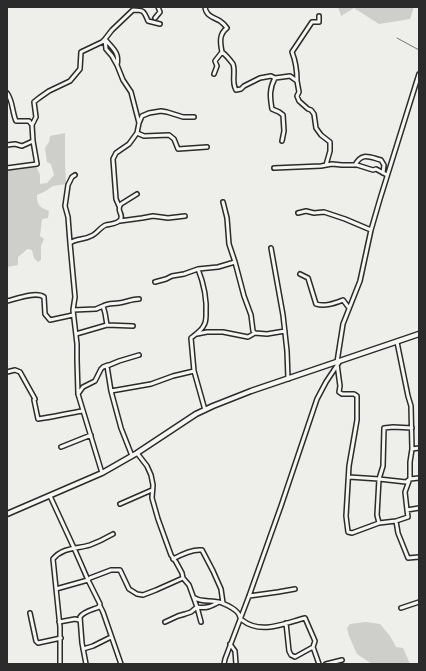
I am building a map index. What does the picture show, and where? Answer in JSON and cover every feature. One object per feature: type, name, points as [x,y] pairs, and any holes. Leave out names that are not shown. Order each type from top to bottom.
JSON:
[{"type":"main road","points":[[7,514],[102,473],[137,453],[205,410],[230,399],[419,334]]},
{"type":"street","points":[[155,18],[160,12],[158,7]]},
{"type":"street","points":[[205,7],[206,12],[212,18],[218,20],[227,28],[222,31],[220,45],[222,52],[233,65],[233,85],[236,90],[241,89],[260,78],[271,76],[275,78],[290,76],[297,81]]},
{"type":"street","points":[[7,168],[37,164],[32,125],[36,117],[34,102],[38,98],[70,81],[80,69],[81,52],[102,42],[133,8],[144,12],[148,21],[160,24]]},
{"type":"street","points":[[319,16],[318,22],[312,22],[292,52],[297,68],[299,92],[297,96],[299,101],[311,110],[314,114],[316,128],[321,135],[330,142],[330,151],[326,165]]},
{"type":"street","points":[[105,39],[106,49],[112,56],[123,80],[131,92],[139,123]]},
{"type":"street","points":[[105,39],[117,53],[117,65]]},
{"type":"street","points":[[214,74],[217,66],[215,61],[222,52]]},
{"type":"street","points":[[397,342],[411,406],[412,449],[410,479],[405,492],[408,517],[396,521],[379,522],[352,533],[348,532],[346,516],[349,466],[357,420],[357,396],[354,394],[342,394],[339,392],[338,362],[343,324],[360,281],[371,230],[419,74]]},
{"type":"street","points":[[275,78],[271,85],[270,96],[272,109],[283,115],[284,131],[282,141]]},
{"type":"street","points":[[7,93],[11,98],[16,121],[29,122],[32,125]]},
{"type":"street","points":[[120,221],[121,216],[116,199],[113,160],[116,154],[129,144],[137,133],[142,116],[161,111],[183,117],[194,117]]},
{"type":"street","points":[[137,133],[144,136],[169,135],[174,138],[178,148],[207,147]]},
{"type":"street","points":[[7,145],[15,144],[22,146],[33,141]]},
{"type":"street","points":[[356,165],[361,157],[366,156],[381,160],[384,165],[383,173]]},
{"type":"street","points":[[274,168],[332,164],[356,165],[373,170],[376,169],[387,175]]},
{"type":"street","points":[[74,175],[68,185],[65,206],[68,217],[75,298],[73,315],[77,344],[78,394],[102,473]]},
{"type":"street","points":[[119,206],[137,194]]},
{"type":"street","points":[[223,202],[227,218],[229,244],[251,315],[253,331],[255,333]]},
{"type":"street","points":[[298,213],[306,211],[314,213],[324,212],[371,230]]},
{"type":"street","points":[[70,243],[75,240],[91,236],[103,227],[120,221],[153,216],[168,218],[185,216]]},
{"type":"street","points":[[271,248],[283,315],[288,379]]},
{"type":"street","points":[[155,282],[198,269],[218,267],[235,262]]},
{"type":"street","points":[[198,269],[203,282],[206,300],[206,314],[204,324],[197,334],[191,338],[194,371],[205,410]]},
{"type":"street","points":[[300,274],[308,278],[316,304],[331,304],[343,300],[349,308]]},
{"type":"street","points":[[7,301],[39,295],[44,297],[45,314],[50,320],[73,315]]},
{"type":"street","points":[[73,310],[96,309],[106,304],[139,299]]},
{"type":"street","points":[[103,306],[107,325]]},
{"type":"street","points":[[76,334],[107,325],[133,326]]},
{"type":"street","points":[[197,334],[207,332],[223,332],[248,337],[255,333],[267,334],[285,331]]},
{"type":"street","points":[[78,394],[83,387],[95,381],[100,369],[103,366],[108,366],[139,355]]},
{"type":"street","points":[[224,664],[281,506],[317,399],[338,362]]},
{"type":"street","points":[[108,366],[111,391],[123,435],[132,456]]},
{"type":"street","points":[[7,372],[15,370],[20,372],[34,400],[38,419],[56,417],[83,410]]},
{"type":"street","points":[[111,391],[151,384],[173,376],[194,371]]},
{"type":"street","points":[[379,522],[377,515],[379,479],[383,466],[384,428],[412,428]]},
{"type":"street","points":[[61,447],[91,435]]},
{"type":"street","points":[[412,449],[419,448]]},
{"type":"street","points":[[137,453],[147,466],[151,475],[153,485],[152,498],[158,519],[171,555],[182,573],[183,578],[189,585],[202,622]]},
{"type":"street","points":[[348,477],[406,482],[410,479],[419,478]]},
{"type":"street","points":[[120,504],[152,490]]},
{"type":"street","points":[[50,496],[103,612],[121,664]]},
{"type":"street","points":[[407,510],[419,508]]},
{"type":"street","points":[[396,521],[398,533],[408,558],[419,557]]},
{"type":"street","points":[[60,664],[61,638],[53,559],[64,550],[83,547],[113,534]]},
{"type":"street","points":[[173,559],[185,553],[202,550],[221,589],[224,603]]},
{"type":"street","points":[[56,589],[88,580],[111,570],[120,570],[129,589],[137,594],[143,595],[183,578]]},
{"type":"street","points":[[249,596],[295,589]]},
{"type":"street","points":[[194,597],[199,601],[224,603],[236,610],[240,619],[250,626],[272,628],[305,618],[315,641],[313,647],[319,664]]},
{"type":"street","points":[[165,622],[191,612],[197,607],[203,608],[219,602]]},
{"type":"street","points":[[401,608],[419,602]]},
{"type":"street","points":[[86,664],[80,620],[81,615],[99,608],[100,606]]},
{"type":"street","points":[[30,613],[36,641],[38,642],[61,638]]},
{"type":"street","points":[[59,622],[76,619],[80,620]]},
{"type":"street","points":[[286,623],[289,651],[291,655],[295,657],[313,647]]},
{"type":"street","points":[[83,649],[111,637]]},
{"type":"street","points":[[230,644],[235,651],[236,664]]},
{"type":"street","points":[[326,664],[342,660]]},
{"type":"shaded area","points":[[338,7],[414,7],[410,19],[379,24],[354,8],[341,16]]},
{"type":"shaded area","points":[[65,133],[66,184],[53,186],[37,195],[39,205],[49,211],[48,218],[42,219],[40,236],[44,239],[41,246],[41,260],[38,262],[34,258],[32,250],[27,249],[18,257],[18,265],[7,267],[7,170],[18,170],[36,166],[40,175],[40,184],[47,183],[54,175],[51,164],[47,162],[45,148],[49,142],[50,136]]},
{"type":"shaded area","points":[[366,622],[380,624],[390,636],[396,647],[403,648],[410,664],[373,664],[357,654],[347,628],[350,624]]},
{"type":"waterway","points":[[397,38],[419,50]]}]
